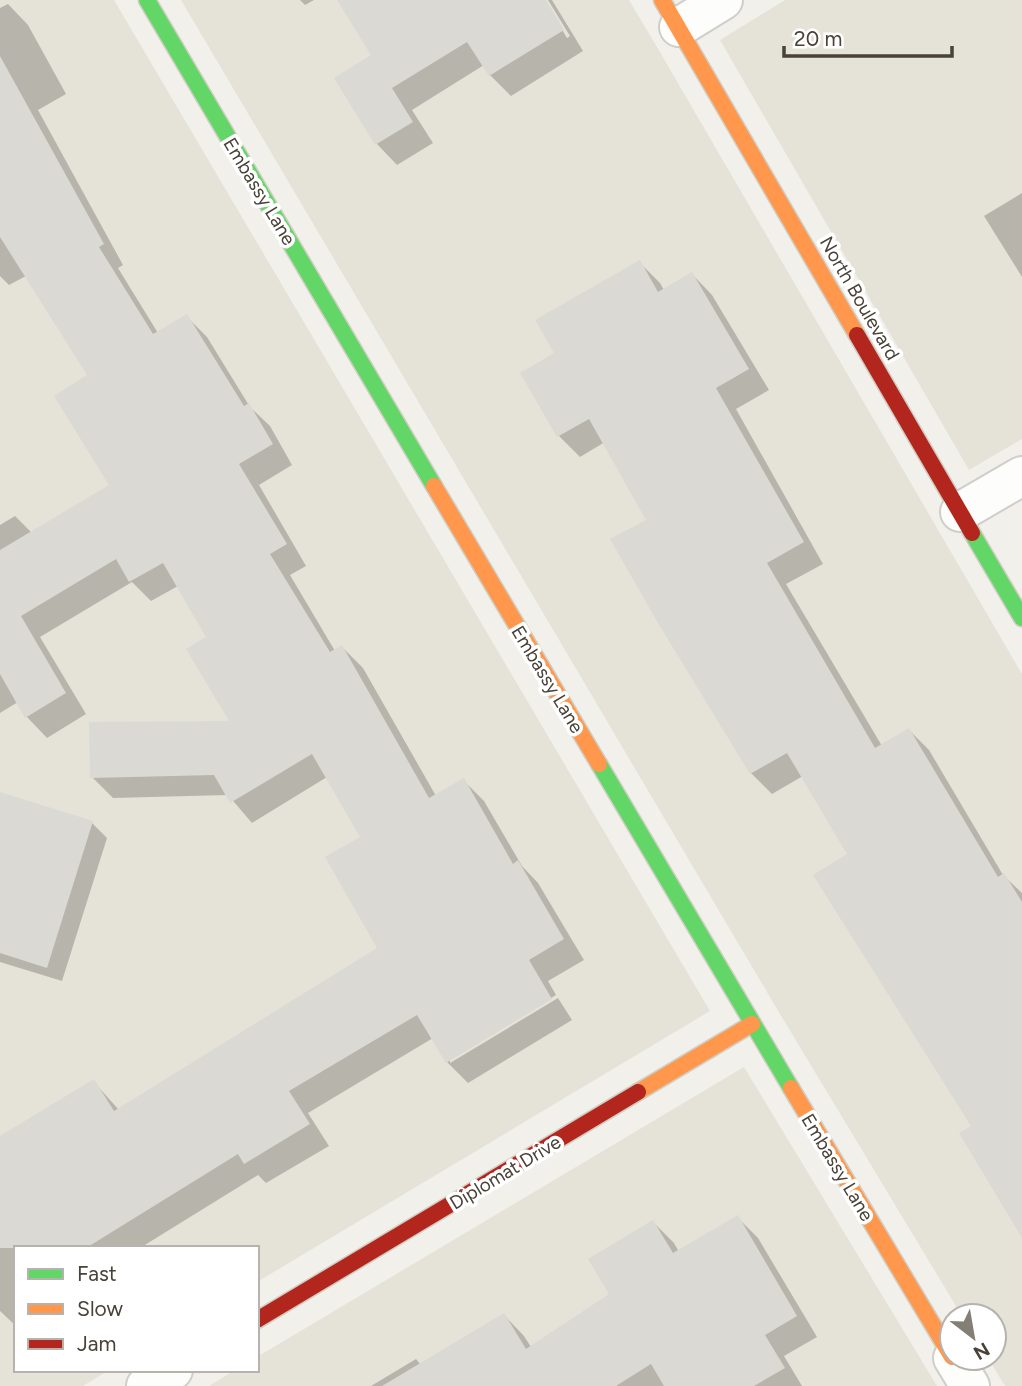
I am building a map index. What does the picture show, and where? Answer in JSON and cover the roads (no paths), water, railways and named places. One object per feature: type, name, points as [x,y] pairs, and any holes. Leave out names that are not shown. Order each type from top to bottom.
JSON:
[{"type":"street","name":"Embassy Lane","points":[[147,0],[938,1334]]},
{"type":"street","points":[[671,13],[723,0]]},
{"type":"street","name":"North Boulevard","points":[[671,13],[1022,618]]},
{"type":"street","points":[[960,512],[1022,476]]},
{"type":"street","name":"Diplomat Drive","points":[[259,1319],[752,1024]]},
{"type":"street","points":[[146,1386],[170,1372]]}]
